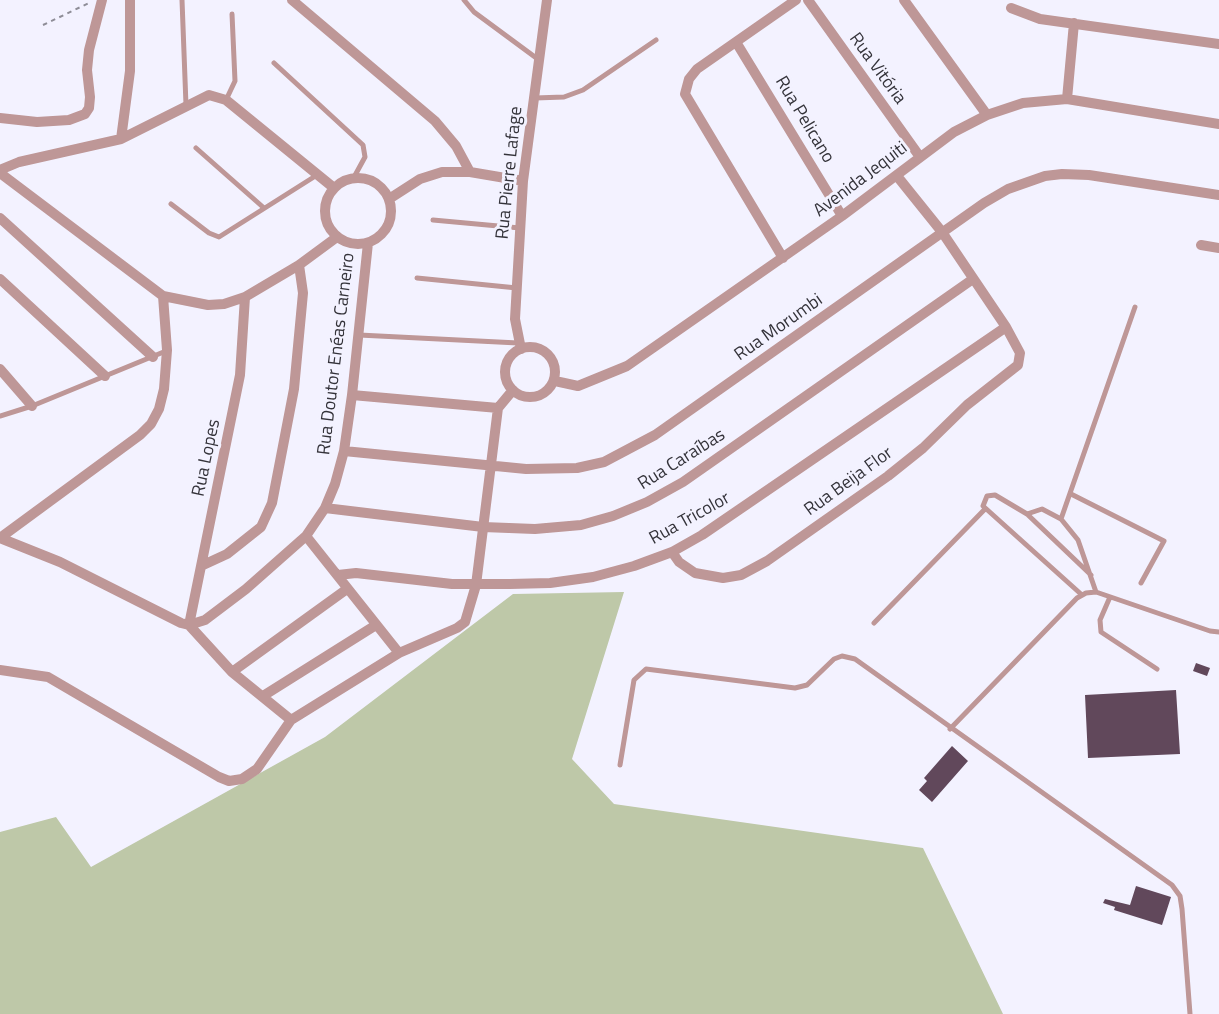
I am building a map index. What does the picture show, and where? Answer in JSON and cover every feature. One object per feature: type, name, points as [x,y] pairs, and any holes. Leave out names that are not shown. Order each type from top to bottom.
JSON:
[{"type":"street","points":[[0,118],[37,122],[69,120],[85,114],[90,97],[87,70],[88,50],[102,0]]},
{"type":"street","points":[[121,139],[130,71],[130,0]]},
{"type":"street","points":[[292,0],[435,121],[456,146],[470,172]]},
{"type":"street","name":"Rua Pierre Lafage","points":[[520,346],[514,320],[520,228],[548,0]]},
{"type":"street","points":[[783,258],[685,94],[689,79],[697,69],[796,0]]},
{"type":"street","name":"Rua Vitória","points":[[808,0],[920,157]]},
{"type":"street","points":[[904,0],[987,115]]},
{"type":"street","points":[[1011,8],[1040,18],[1219,44]]},
{"type":"street","points":[[1067,99],[1074,23]]},
{"type":"street","name":"Rua Pelicano","points":[[736,42],[842,216]]},
{"type":"street","points":[[334,189],[226,99],[209,94],[121,139],[19,162],[0,172],[163,296],[207,305],[224,304],[245,297],[299,265],[337,237]]},
{"type":"street","name":"Avenida Jequiti","points":[[555,381],[578,386],[627,366],[842,216],[954,132],[987,115],[1023,103],[1067,99],[1219,124]]},
{"type":"street","points":[[389,199],[420,178],[442,172],[470,172],[524,181]]},
{"type":"street","name":"Rua Morumbi","points":[[344,451],[492,466],[577,468],[604,462],[655,435],[942,232],[1008,189],[1045,176],[1089,175],[1219,195]]},
{"type":"street","points":[[897,176],[942,232],[1006,327]]},
{"type":"street","points":[[353,179],[374,183],[389,199],[390,220],[385,230],[368,243],[346,242],[337,237],[330,228],[325,208],[334,189],[353,179]]},
{"type":"street","points":[[0,218],[153,357]]},
{"type":"street","name":"Rua Doutor Enéas Carneiro","points":[[189,625],[205,620],[246,589],[306,536],[326,508],[344,451],[368,243]]},
{"type":"street","points":[[1201,245],[1219,248]]},
{"type":"street","points":[[201,566],[227,554],[255,532],[267,518],[272,503],[294,389],[303,293],[299,265]]},
{"type":"street","points":[[0,279],[105,376]]},
{"type":"street","name":"Rua Caraíbas","points":[[326,508],[483,527],[535,529],[581,525],[647,502],[684,482],[973,279]]},
{"type":"street","points":[[0,538],[140,435],[151,424],[159,409],[164,388],[167,350],[163,296]]},
{"type":"street","name":"Rua Lopes","points":[[189,625],[240,375],[245,297]]},
{"type":"street","name":"Rua Beija Flor","points":[[672,552],[685,567],[708,576],[723,578],[741,574],[767,561],[888,476],[922,448],[967,405],[1015,369],[1020,362],[1020,353],[1006,327]]},
{"type":"street","name":"Rua Tricolor","points":[[338,575],[356,573],[476,585],[550,583],[593,577],[634,567],[672,552],[765,494],[1006,327]]},
{"type":"street","points":[[520,346],[545,351],[555,365],[555,381],[544,394],[536,397],[520,395],[513,390],[505,375],[505,367],[508,359],[520,346]]},
{"type":"street","points":[[0,369],[32,406]]},
{"type":"street","points":[[0,670],[36,674],[59,682],[85,700],[229,780],[242,779],[257,769],[291,720],[399,653],[462,626],[467,618],[476,585],[498,408],[513,390]]},
{"type":"street","points":[[352,395],[498,408]]},
{"type":"street","points":[[306,536],[399,653]]},
{"type":"street","points":[[0,538],[60,562],[189,625],[232,672],[291,720]]},
{"type":"street","points":[[232,672],[347,589]]},
{"type":"street","points":[[262,696],[376,625]]},
{"type":"lane","points":[[182,0],[186,105]]},
{"type":"lane","points":[[464,0],[483,19],[539,60]]},
{"type":"lane","points":[[226,99],[235,81],[232,14]]},
{"type":"lane","points":[[535,98],[564,97],[583,90],[656,40]]},
{"type":"lane","points":[[274,63],[363,145],[365,157],[353,179]]},
{"type":"lane","points":[[196,148],[264,208]]},
{"type":"lane","points":[[171,204],[209,233],[219,237],[317,175]]},
{"type":"lane","points":[[433,220],[520,228]]},
{"type":"lane","points":[[417,278],[516,288]]},
{"type":"lane","points":[[1061,519],[1134,307]]},
{"type":"lane","points":[[359,335],[520,346]]},
{"type":"lane","points":[[0,416],[32,406],[167,350]]},
{"type":"lane","points":[[1071,494],[1164,541],[1142,583]]},
{"type":"lane","points":[[1082,595],[986,509],[983,502],[990,495],[1027,514],[1091,576]]},
{"type":"lane","points":[[874,622],[986,509]]},
{"type":"lane","points":[[1027,514],[1042,509],[1061,519],[1078,540],[1096,592]]},
{"type":"lane","points":[[950,729],[1082,595],[1096,592],[1210,631],[1219,632]]},
{"type":"lane","points":[[1110,597],[1100,620],[1101,632],[1157,669]]},
{"type":"lane","points":[[620,765],[634,680],[646,669],[795,688],[807,685],[834,659],[849,656],[1172,885],[1180,896],[1182,909],[1190,1014]]},
{"type":"path","points":[[43,25],[94,0]]},
{"type":"green space","points":[[624,592],[572,759],[614,804],[923,848],[1003,1014],[0,1014],[0,832],[56,817],[91,867],[325,737],[513,594]]},
{"type":"building","points":[[1196,663],[1210,668],[1207,676],[1193,671]]},
{"type":"building","points":[[1176,690],[1180,754],[1088,758],[1085,695]]},
{"type":"building","points":[[952,746],[968,761],[932,802],[919,790],[927,781],[924,778]]},
{"type":"building","points":[[1136,886],[1171,897],[1162,925],[1114,910],[1115,907],[1103,903],[1105,899],[1130,905]]}]
